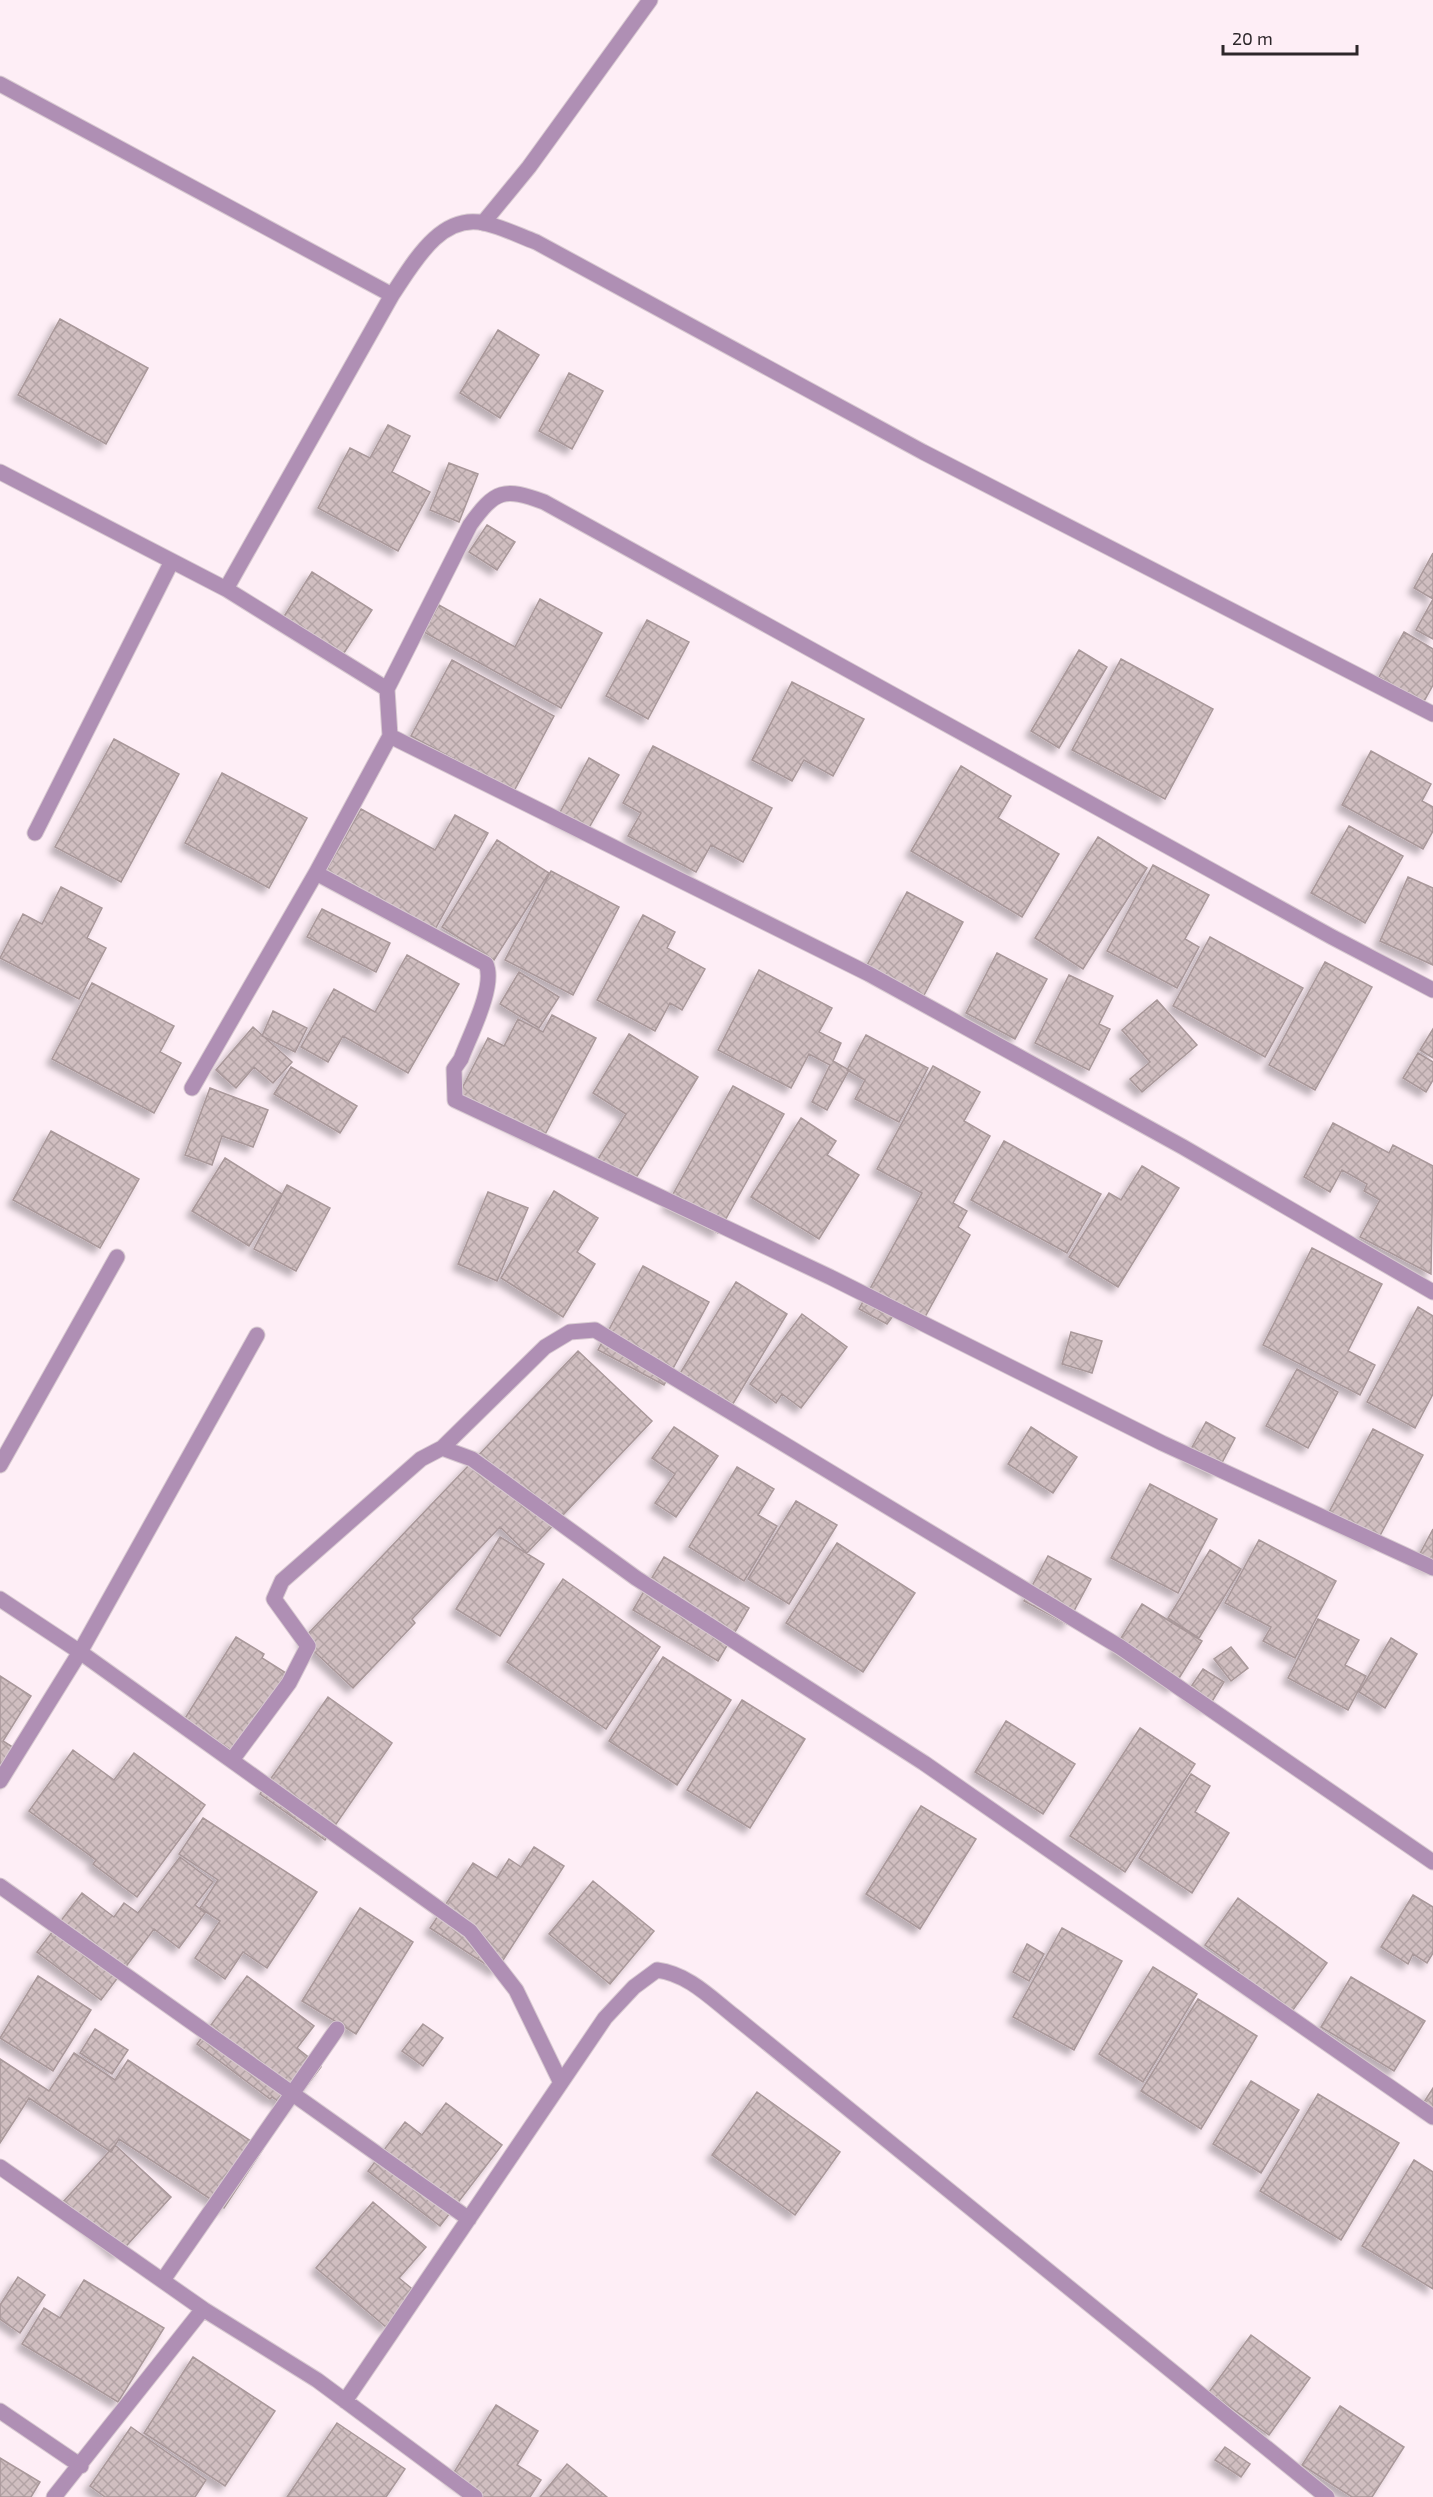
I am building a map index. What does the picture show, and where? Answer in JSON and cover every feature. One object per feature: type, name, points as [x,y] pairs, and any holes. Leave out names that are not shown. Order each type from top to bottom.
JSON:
[{"type":"street","points":[[483,223],[529,167],[650,0]]},
{"type":"street","points":[[0,84],[392,295]]},
{"type":"street","points":[[226,589],[392,295],[412,265],[439,234],[462,223],[483,223],[537,242],[923,452],[1433,714]]},
{"type":"street","points":[[0,472],[226,589],[387,689]]},
{"type":"street","points":[[192,1088],[316,873],[390,736],[387,689],[470,525],[483,506],[501,494],[519,493],[544,502],[1332,937],[1433,990]]},
{"type":"street","points":[[35,833],[172,561]]},
{"type":"street","points":[[390,736],[869,974],[1183,1147],[1433,1292]]},
{"type":"street","points":[[316,873],[486,964],[489,971],[488,985],[461,1059],[454,1069],[455,1100],[830,1277],[1162,1443],[1433,1568]]},
{"type":"street","points":[[0,1465],[117,1257]]},
{"type":"street","points":[[232,1760],[290,1683],[308,1646],[274,1599],[282,1581],[421,1459],[442,1448],[544,1347],[570,1332],[595,1330],[1120,1647],[1433,1862]]},
{"type":"street","points":[[0,1781],[80,1652],[257,1335]]},
{"type":"street","points":[[442,1448],[472,1459],[636,1578],[924,1763],[1433,2117]]},
{"type":"street","points":[[0,1599],[80,1652],[470,1931],[516,1990],[561,2083]]},
{"type":"street","points":[[0,1886],[469,2219]]},
{"type":"street","points":[[345,2401],[605,2018],[634,1987],[657,1970],[672,1972],[689,1981],[1327,2497]]},
{"type":"street","points":[[163,2280],[337,2029]]},
{"type":"street","points":[[0,2167],[203,2308],[317,2380],[476,2497]]},
{"type":"street","points":[[54,2497],[81,2466],[203,2308]]},
{"type":"street","points":[[0,2411],[81,2466]]},
{"type":"building","points":[[60,319],[148,368],[106,444],[18,395]]},
{"type":"building","points":[[498,330],[539,355],[500,418],[460,393]]},
{"type":"building","points":[[569,373],[603,391],[572,449],[539,431]]},
{"type":"building","points":[[388,425],[410,436],[392,472],[430,492],[398,551],[318,508],[350,448],[370,458]]},
{"type":"building","points":[[449,463],[478,474],[459,522],[430,510]]},
{"type":"building","points":[[487,525],[515,542],[497,570],[469,552]]},
{"type":"building","points":[[1433,553],[1433,599],[1414,588]]},
{"type":"building","points":[[312,572],[372,610],[342,656],[283,618]]},
{"type":"building","points":[[540,599],[602,633],[561,708],[424,632],[439,605],[515,647]]},
{"type":"building","points":[[1433,599],[1433,639],[1416,630]]},
{"type":"building","points":[[647,620],[689,642],[648,719],[606,696]]},
{"type":"building","points":[[1404,632],[1433,649],[1433,685],[1423,703],[1379,677]]},
{"type":"building","points":[[1079,650],[1107,667],[1059,748],[1031,731]]},
{"type":"building","points":[[1121,659],[1213,709],[1165,799],[1072,750]]},
{"type":"building","points":[[452,660],[554,716],[514,791],[411,736]]},
{"type":"building","points":[[792,682],[864,719],[833,776],[804,760],[792,781],[752,760]]},
{"type":"building","points":[[114,739],[179,774],[121,882],[55,847]]},
{"type":"building","points":[[653,746],[772,808],[743,862],[711,845],[696,872],[628,836],[641,813],[623,803]]},
{"type":"building","points":[[1371,751],[1431,784],[1422,801],[1433,807],[1433,831],[1423,849],[1342,805]]},
{"type":"building","points":[[589,758],[619,775],[586,833],[557,818]]},
{"type":"building","points":[[961,766],[1011,796],[998,818],[1059,854],[1022,917],[911,851]]},
{"type":"building","points":[[222,773],[307,818],[269,888],[185,843]]},
{"type":"building","points":[[361,809],[435,850],[455,815],[488,833],[433,933],[325,873]]},
{"type":"building","points":[[1349,826],[1403,856],[1365,923],[1311,893]]},
{"type":"building","points":[[1098,837],[1147,868],[1083,969],[1035,938]]},
{"type":"building","points":[[497,840],[549,873],[494,960],[442,927]]},
{"type":"building","points":[[1153,865],[1209,895],[1185,939],[1199,947],[1177,988],[1107,951]]},
{"type":"building","points":[[551,871],[619,907],[573,995],[505,960]]},
{"type":"building","points":[[1408,877],[1433,888],[1433,965],[1380,941]]},
{"type":"building","points":[[61,887],[102,908],[87,938],[106,948],[79,999],[0,958],[23,914],[42,924]]},
{"type":"building","points":[[907,892],[963,922],[923,997],[866,967]]},
{"type":"building","points":[[322,909],[390,943],[376,972],[307,937]]},
{"type":"building","points":[[643,915],[675,932],[667,948],[705,969],[682,1010],[670,1003],[655,1031],[597,1000]]},
{"type":"building","points":[[1210,937],[1303,988],[1265,1057],[1173,1006]]},
{"type":"building","points":[[997,953],[1047,979],[1015,1039],[966,1013]]},
{"type":"building","points":[[407,955],[459,984],[408,1073],[343,1036],[328,1062],[301,1047],[334,989],[375,1012]]},
{"type":"building","points":[[1325,962],[1372,987],[1315,1090],[1269,1065]]},
{"type":"building","points":[[759,970],[832,1008],[819,1032],[841,1043],[833,1061],[849,1070],[827,1110],[812,1102],[830,1065],[809,1054],[791,1088],[718,1050]]},
{"type":"building","points":[[519,972],[559,997],[539,1028],[500,1004]]},
{"type":"building","points":[[1069,975],[1113,996],[1099,1024],[1110,1029],[1089,1070],[1035,1043]]},
{"type":"building","points":[[92,983],[174,1026],[160,1052],[181,1063],[154,1113],[52,1059]]},
{"type":"building","points":[[1157,1000],[1197,1045],[1142,1092],[1130,1079],[1150,1062],[1122,1030]]},
{"type":"building","points":[[273,1011],[307,1028],[295,1052],[262,1036]]},
{"type":"building","points":[[552,1015],[596,1038],[542,1140],[458,1096],[488,1038],[504,1046],[518,1019],[543,1032]]},
{"type":"building","points":[[253,1027],[292,1062],[273,1083],[254,1067],[236,1088],[216,1070]]},
{"type":"building","points":[[1433,1029],[1433,1058],[1420,1050]]},
{"type":"building","points":[[629,1034],[698,1077],[634,1181],[598,1159],[626,1114],[593,1093]]},
{"type":"building","points":[[866,1035],[928,1068],[899,1122],[855,1099],[865,1080],[847,1070]]},
{"type":"building","points":[[1418,1053],[1433,1062],[1433,1080],[1426,1092],[1403,1078]]},
{"type":"building","points":[[933,1066],[980,1092],[964,1121],[990,1136],[953,1203],[967,1211],[958,1227],[970,1235],[920,1326],[899,1308],[887,1324],[859,1309],[922,1193],[877,1169]]},
{"type":"building","points":[[291,1067],[357,1106],[340,1133],[274,1094]]},
{"type":"building","points":[[733,1086],[784,1114],[718,1233],[667,1205]]},
{"type":"building","points":[[210,1088],[268,1110],[253,1147],[222,1136],[212,1165],[185,1155]]},
{"type":"building","points":[[801,1118],[836,1141],[827,1155],[859,1175],[819,1239],[751,1197]]},
{"type":"building","points":[[1333,1123],[1389,1153],[1393,1145],[1433,1166],[1431,1274],[1360,1237],[1380,1200],[1364,1191],[1367,1184],[1342,1170],[1330,1192],[1304,1177]]},
{"type":"building","points":[[51,1131],[139,1179],[100,1248],[13,1200]]},
{"type":"building","points":[[1004,1141],[1101,1194],[1067,1253],[971,1200]]},
{"type":"building","points":[[225,1158],[282,1194],[249,1246],[192,1211]]},
{"type":"building","points":[[1142,1166],[1179,1188],[1118,1287],[1069,1257],[1109,1193],[1121,1200]]},
{"type":"building","points":[[287,1185],[330,1208],[296,1271],[254,1249]]},
{"type":"building","points":[[554,1191],[598,1218],[577,1252],[595,1264],[563,1317],[501,1278]]},
{"type":"building","points":[[488,1192],[528,1208],[497,1281],[458,1264]]},
{"type":"building","points":[[1312,1248],[1382,1284],[1348,1351],[1375,1365],[1360,1395],[1263,1345]]},
{"type":"building","points":[[643,1266],[709,1302],[664,1385],[598,1350]]},
{"type":"building","points":[[736,1282],[787,1314],[731,1407],[679,1375]]},
{"type":"building","points":[[1418,1307],[1433,1316],[1433,1394],[1415,1428],[1367,1402]]},
{"type":"building","points":[[802,1314],[847,1347],[801,1408],[782,1394],[776,1403],[750,1384]]},
{"type":"building","points":[[1071,1332],[1102,1341],[1092,1373],[1062,1364]]},
{"type":"building","points":[[578,1351],[652,1421],[527,1553],[500,1527],[412,1619],[415,1623],[353,1688],[302,1640]]},
{"type":"building","points":[[1297,1369],[1338,1392],[1308,1448],[1266,1426]]},
{"type":"building","points":[[1206,1422],[1235,1438],[1216,1474],[1186,1458]]},
{"type":"building","points":[[674,1427],[718,1456],[676,1517],[655,1503],[675,1474],[652,1458]]},
{"type":"building","points":[[1031,1427],[1077,1457],[1053,1493],[1008,1464]]},
{"type":"building","points":[[1373,1429],[1423,1455],[1376,1543],[1327,1516]]},
{"type":"building","points":[[737,1467],[774,1489],[758,1515],[777,1526],[744,1581],[689,1547]]},
{"type":"building","points":[[1150,1484],[1217,1519],[1178,1593],[1111,1558]]},
{"type":"building","points":[[796,1501],[837,1525],[789,1604],[748,1579]]},
{"type":"building","points":[[1433,1529],[1433,1570],[1416,1561]]},
{"type":"building","points":[[500,1537],[544,1564],[500,1636],[456,1609]]},
{"type":"building","points":[[1259,1540],[1336,1581],[1295,1658],[1263,1641],[1271,1627],[1225,1603]]},
{"type":"building","points":[[837,1543],[915,1593],[863,1672],[786,1623]]},
{"type":"building","points":[[1210,1550],[1241,1569],[1199,1638],[1168,1618]]},
{"type":"building","points":[[1048,1556],[1091,1579],[1067,1624],[1024,1601]]},
{"type":"building","points":[[664,1557],[749,1608],[718,1661],[633,1610]]},
{"type":"building","points":[[563,1579],[660,1647],[606,1729],[507,1662]]},
{"type":"building","points":[[1142,1604],[1202,1641],[1173,1688],[1113,1651]]},
{"type":"building","points":[[1318,1619],[1359,1640],[1345,1665],[1366,1676],[1348,1710],[1288,1678]]},
{"type":"building","points":[[236,1637],[264,1654],[262,1658],[286,1673],[236,1753],[184,1720]]},
{"type":"building","points":[[1391,1638],[1417,1654],[1385,1708],[1359,1692]]},
{"type":"building","points":[[1231,1647],[1248,1668],[1231,1681],[1214,1659]]},
{"type":"building","points":[[663,1657],[731,1700],[677,1785],[609,1741]]},
{"type":"building","points":[[1203,1669],[1224,1682],[1208,1708],[1186,1694]]},
{"type":"building","points":[[0,1676],[31,1696],[3,1741],[22,1753],[0,1788]]},
{"type":"building","points":[[328,1697],[392,1743],[325,1840],[260,1794]]},
{"type":"building","points":[[742,1700],[805,1739],[750,1828],[687,1790]]},
{"type":"building","points":[[1006,1721],[1075,1764],[1043,1814],[975,1772]]},
{"type":"building","points":[[1140,1728],[1195,1764],[1125,1872],[1070,1836]]},
{"type":"building","points":[[73,1750],[114,1780],[134,1753],[205,1805],[137,1897],[93,1864],[96,1860],[29,1811]]},
{"type":"building","points":[[1191,1774],[1210,1786],[1195,1812],[1229,1833],[1192,1893],[1139,1858]]},
{"type":"building","points":[[921,1806],[976,1839],[920,1929],[866,1894]]},
{"type":"building","points":[[203,1818],[317,1892],[267,1968],[243,1952],[225,1979],[195,1958],[220,1921],[200,1908],[218,1880],[179,1854]]},
{"type":"building","points":[[534,1847],[564,1866],[496,1971],[430,1928],[473,1863],[497,1878],[509,1859],[521,1867]]},
{"type":"building","points":[[180,1857],[213,1882],[195,1905],[205,1913],[179,1948],[154,1929],[101,2000],[37,1952],[82,1893],[114,1917],[124,1903],[138,1913]]},
{"type":"building","points":[[593,1881],[654,1931],[610,1984],[549,1934]]},
{"type":"building","points":[[1413,1895],[1433,1907],[1433,1953],[1427,1963],[1413,1954],[1408,1964],[1381,1947]]},
{"type":"building","points":[[1238,1898],[1327,1963],[1290,2014],[1235,1974],[1239,1969],[1205,1945]]},
{"type":"building","points":[[360,1908],[413,1942],[356,2034],[302,2001]]},
{"type":"building","points":[[1062,1928],[1122,1961],[1074,2050],[1013,2017]]},
{"type":"building","points":[[1027,1944],[1044,1954],[1029,1981],[1013,1972]]},
{"type":"building","points":[[1153,1967],[1197,1994],[1143,2082],[1099,2054]]},
{"type":"building","points":[[38,1976],[91,2010],[53,2071],[0,2038]]},
{"type":"building","points":[[247,1976],[314,2026],[297,2048],[321,2067],[289,2109],[272,2097],[270,2099],[197,2044]]},
{"type":"building","points":[[1351,1977],[1425,2021],[1394,2071],[1321,2027]]},
{"type":"building","points":[[1198,1999],[1257,2036],[1201,2129],[1141,2091]]},
{"type":"building","points":[[423,2024],[443,2038],[423,2066],[402,2051]]},
{"type":"building","points":[[95,2029],[128,2050],[112,2074],[80,2053]]},
{"type":"building","points":[[74,2053],[115,2080],[128,2060],[263,2149],[224,2208],[119,2139],[111,2152],[29,2098],[0,2143],[0,2059],[49,2091]]},
{"type":"building","points":[[1251,2081],[1299,2110],[1261,2173],[1213,2144]]},
{"type":"building","points":[[1433,2088],[1433,2112],[1422,2105]]},
{"type":"building","points":[[757,2092],[840,2152],[795,2215],[712,2155]]},
{"type":"building","points":[[1318,2094],[1399,2143],[1341,2240],[1260,2191]]},
{"type":"building","points":[[446,2103],[502,2145],[440,2226],[368,2171],[405,2122],[422,2135]]},
{"type":"building","points":[[115,2145],[171,2197],[118,2255],[62,2203]]},
{"type":"building","points":[[1414,2160],[1433,2172],[1433,2289],[1362,2246]]},
{"type":"building","points":[[373,2202],[426,2247],[399,2278],[416,2292],[386,2327],[316,2268]]},
{"type":"building","points":[[18,2277],[45,2295],[20,2333],[0,2319],[0,2305]]},
{"type":"building","points":[[84,2280],[164,2328],[118,2402],[22,2344],[44,2308],[60,2318]]},
{"type":"building","points":[[1251,2335],[1310,2378],[1269,2435],[1209,2392]]},
{"type":"building","points":[[193,2357],[275,2411],[225,2486],[144,2433]]},
{"type":"building","points":[[496,2405],[538,2431],[517,2465],[541,2480],[530,2497],[484,2497],[451,2477]]},
{"type":"building","points":[[1340,2406],[1404,2447],[1372,2497],[1352,2497],[1302,2465]]},
{"type":"building","points":[[337,2423],[405,2469],[386,2497],[287,2497]]},
{"type":"building","points":[[131,2427],[206,2480],[195,2497],[105,2497],[90,2486]]},
{"type":"building","points":[[1225,2447],[1250,2464],[1241,2477],[1215,2460]]},
{"type":"building","points":[[0,2458],[40,2482],[31,2497],[0,2497]]},
{"type":"building","points":[[567,2464],[607,2497],[540,2497]]}]
